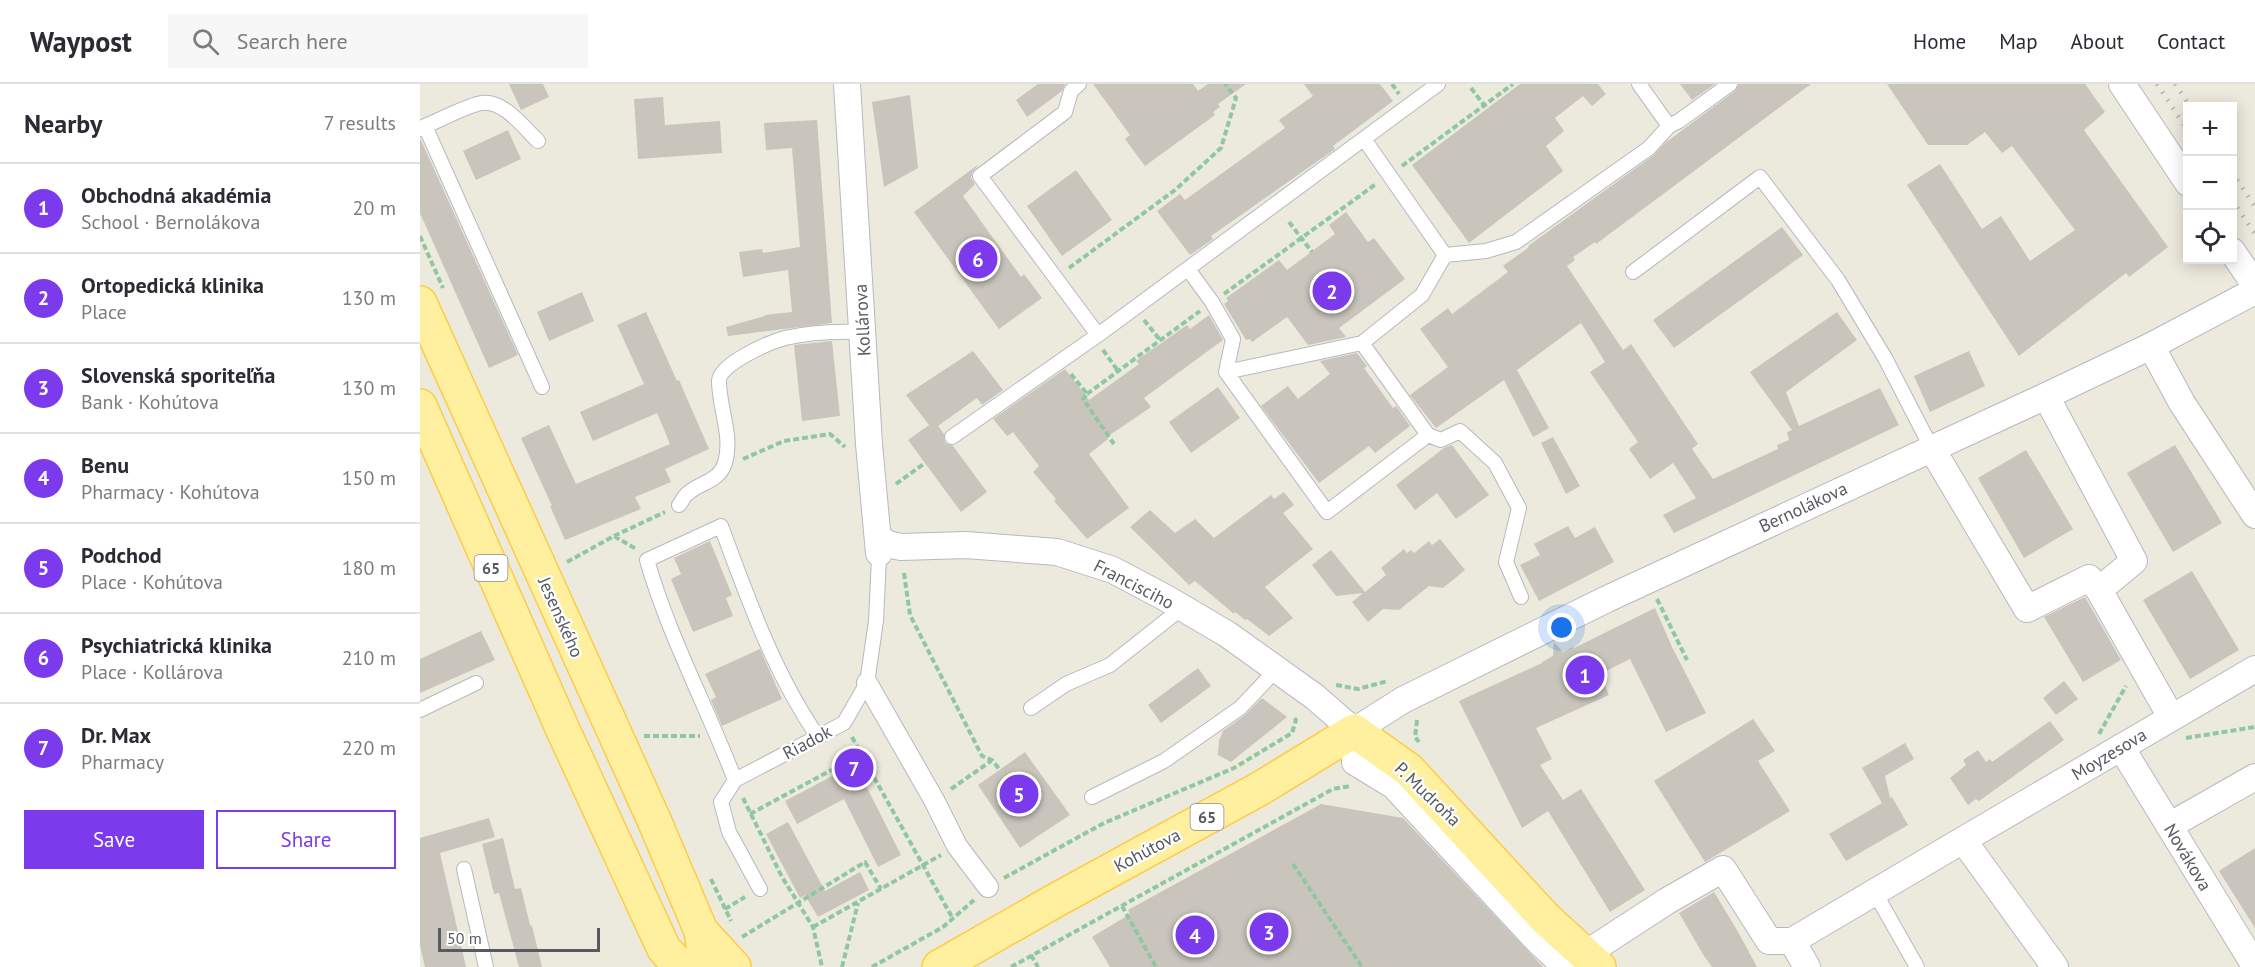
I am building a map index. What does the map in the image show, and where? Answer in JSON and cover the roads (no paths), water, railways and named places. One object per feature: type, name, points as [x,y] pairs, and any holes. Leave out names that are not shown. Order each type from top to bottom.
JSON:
[{"type":"main road","name":"Jesenského","points":[[420,303],[654,820],[701,931],[706,967]]},
{"type":"main road","name":"65","points":[[420,406],[558,719],[670,961]]},
{"type":"main road","name":"P. Mudroňa","points":[[1354,731],[1409,770],[1545,918],[1583,963]]},
{"type":"main road","name":"Kohútova","points":[[939,967],[1058,898],[1261,788],[1354,731]]},
{"type":"main road","name":"Jesenského","points":[[701,931],[736,953]]},
{"type":"street","name":"Kollárova","points":[[847,84],[866,401],[887,547]]},
{"type":"street","points":[[2122,84],[2183,177]]},
{"type":"street","points":[[2237,258],[2255,285]]},
{"type":"street","name":"Bernolákova","points":[[1354,731],[1403,700],[1607,599],[2046,396],[2255,291]]},
{"type":"street","points":[[2151,345],[2182,403],[2255,515]]},
{"type":"street","points":[[2046,396],[2134,561],[2099,590]]},
{"type":"street","points":[[1932,448],[2027,609],[2089,578],[2099,590],[2178,728]]},
{"type":"street","name":"Francisciho","points":[[887,547],[966,545],[1057,552],[1113,570],[1227,634],[1315,697],[1354,731]]},
{"type":"street","name":"Moyzesova","points":[[1781,941],[1874,891],[2121,747],[2178,728],[2255,669]]},
{"type":"street","points":[[867,683],[957,846],[988,887]]},
{"type":"street","name":"Novákova","points":[[2121,747],[2255,966]]},
{"type":"street","points":[[2169,826],[2255,777]]},
{"type":"street","points":[[1963,840],[2055,967]]},
{"type":"street","points":[[1583,963],[1667,901],[1724,870],[1781,941],[1807,967]]},
{"type":"lane","points":[[1079,84],[1071,91],[1065,112],[980,176],[1100,341]]},
{"type":"lane","points":[[951,437],[1100,341],[1188,269],[1438,84]]},
{"type":"lane","points":[[1639,84],[1669,126]]},
{"type":"lane","points":[[1445,255],[1486,251],[1516,242],[1648,148],[1669,126],[1730,84]]},
{"type":"lane","points":[[538,141],[511,115],[496,105],[482,103],[423,128],[542,387]]},
{"type":"lane","points":[[1364,139],[1445,255]]},
{"type":"lane","points":[[1633,272],[1760,177],[1838,280],[1885,358],[1932,448]]},
{"type":"lane","points":[[1226,372],[1362,343],[1422,295],[1445,255]]},
{"type":"lane","points":[[1188,269],[1212,302],[1233,339],[1226,372],[1327,512],[1428,435]]},
{"type":"lane","points":[[679,505],[687,494],[718,477],[725,463],[726,430],[719,379],[724,370],[737,360],[784,338],[838,331],[862,332]]},
{"type":"lane","points":[[1362,343],[1428,435],[1441,440],[1460,431],[1495,463],[1519,508],[1506,562],[1521,597]]},
{"type":"lane","points":[[760,889],[729,832],[721,802],[735,780],[719,736],[656,590],[647,560],[721,526],[757,624],[804,716],[818,737]]},
{"type":"lane","name":"Riadok","points":[[735,780],[844,723],[867,683],[887,547]]},
{"type":"lane","points":[[1031,708],[1066,684],[1110,665],[1182,608]]},
{"type":"lane","points":[[1092,797],[1174,754],[1240,708],[1276,670]]},
{"type":"lane","points":[[420,710],[476,683]]},
{"type":"lane","points":[[464,869],[486,967]]},
{"type":"lane","points":[[1874,891],[1917,967]]},
{"type":"railway","points":[[2157,84],[2183,123]]},
{"type":"railway","points":[[2175,84],[2187,102]]},
{"type":"railway","points":[[2237,180],[2255,207]]},
{"type":"railway","points":[[2237,207],[2255,234]]},
{"type":"place","name":"Psychiatrická klinika","points":[[978,259]]},
{"type":"place","name":"Ortopedická klinika","points":[[1332,291]]},
{"type":"place","name":"Obchodná akadémia","points":[[1585,675]]},
{"type":"place","name":"Dr. Max","points":[[854,768]]},
{"type":"place","name":"Podchod","points":[[1019,794]]},
{"type":"place","name":"Slovenská sporiteľňa","points":[[1269,932]]},
{"type":"place","name":"Benu","points":[[1195,935]]}]
